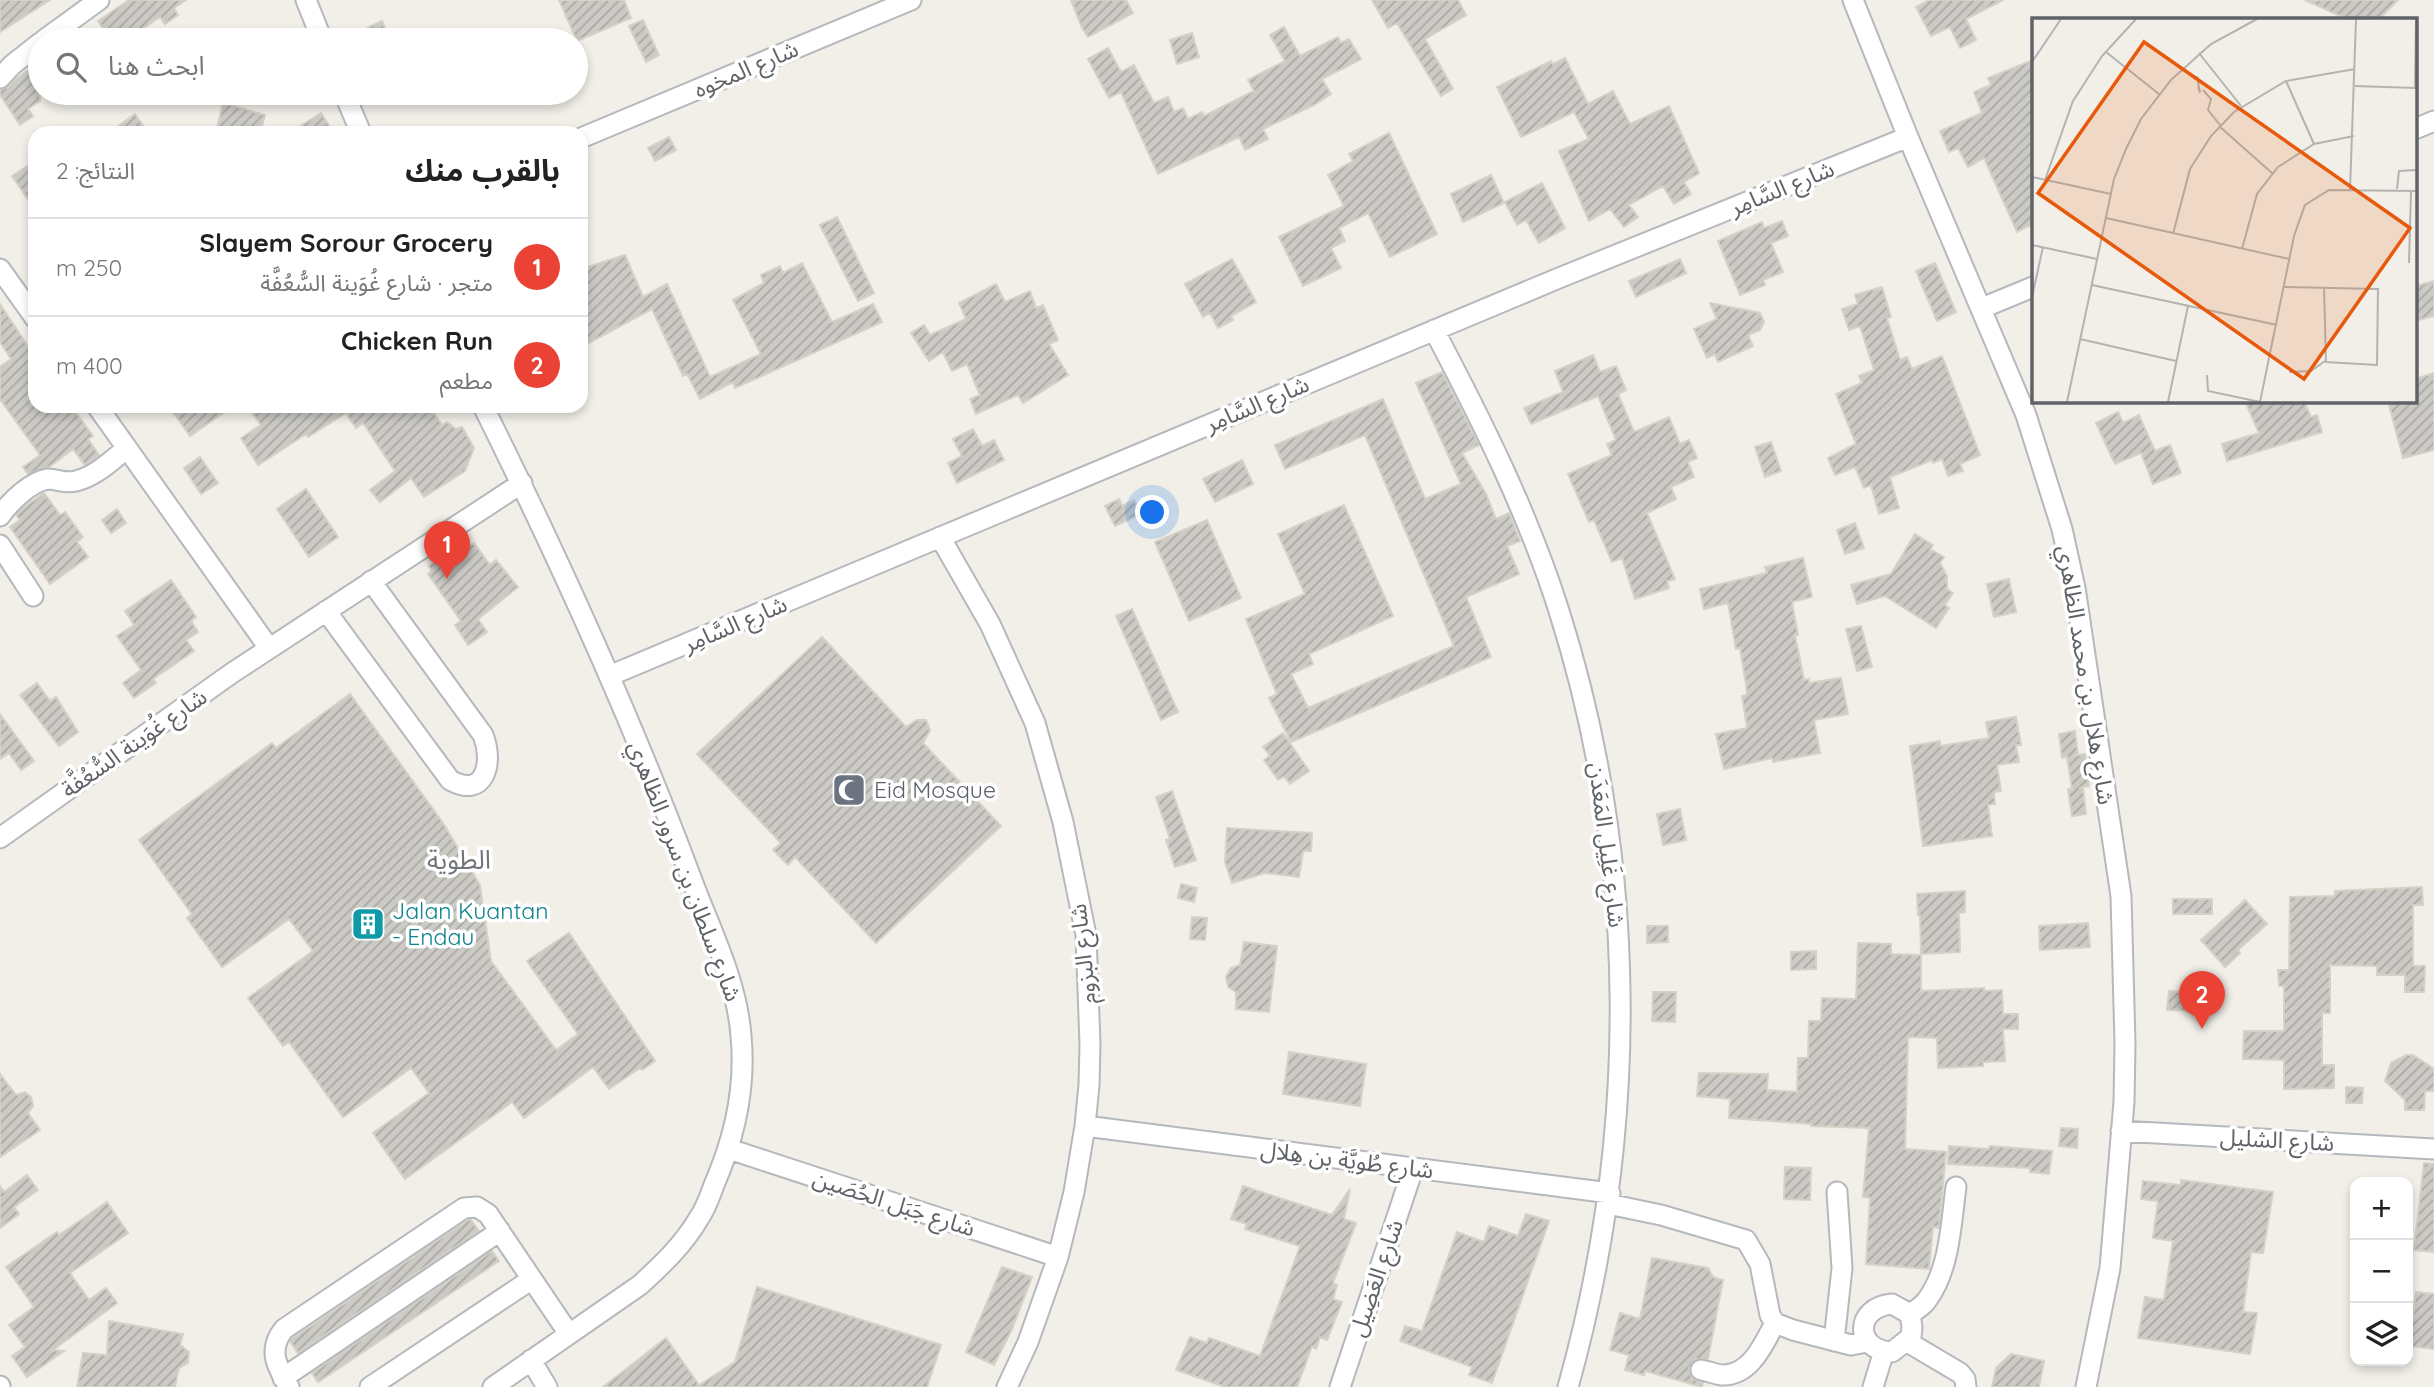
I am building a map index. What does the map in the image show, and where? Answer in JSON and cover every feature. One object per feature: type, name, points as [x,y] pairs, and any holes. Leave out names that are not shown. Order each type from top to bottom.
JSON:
[{"type":"street","points":[[61,28],[99,0]]},
{"type":"street","points":[[306,0],[317,28]]},
{"type":"street","name":"شارع المخوه","points":[[588,135],[911,0]]},
{"type":"street","name":"شارع هلال بن محمد الظاهري","points":[[1853,0],[2026,415],[2062,529],[2077,600],[2121,896],[2125,1043],[2124,1102],[2110,1268],[2086,1387]]},
{"type":"street","points":[[0,78],[28,53]]},
{"type":"street","points":[[349,105],[358,126]]},
{"type":"street","points":[[2416,129],[2434,121]]},
{"type":"street","name":"شارع السَّامِر","points":[[609,676],[1434,330],[1908,137]]},
{"type":"street","points":[[0,269],[28,308]]},
{"type":"street","points":[[1982,308],[2032,287]]},
{"type":"street","name":"شارع غَلِيل المَعَدَن","points":[[1434,330],[1486,430],[1526,519],[1559,611],[1585,706],[1605,802],[1617,899],[1622,997],[1620,1070],[1609,1199],[1598,1266],[1569,1387]]},
{"type":"street","points":[[102,413],[269,648]]},
{"type":"street","name":"شارع سلطان بن سرور الظاهري","points":[[487,413],[609,676],[677,839],[737,999],[742,1075],[730,1149],[700,1217],[682,1243],[640,1285],[493,1387]]},
{"type":"street","points":[[0,516],[7,506],[36,484],[49,479],[74,482],[93,475],[127,448]]},
{"type":"street","name":"شارع غُوَينة السُّعُفَّة","points":[[0,838],[269,648],[522,483]]},
{"type":"street","name":"شارع البزوم","points":[[940,537],[990,624],[1035,723],[1063,822],[1086,935],[1090,1044],[1085,1126],[1074,1192],[1058,1257],[1028,1342],[1007,1387]]},
{"type":"street","points":[[0,545],[33,596]]},
{"type":"street","points":[[326,611],[450,780],[466,786],[475,783],[487,770],[488,752],[483,736],[371,581]]},
{"type":"street","name":"شارع طُويَّة بن هِلال","points":[[1085,1126],[1413,1169],[1609,1199],[1746,1240],[1760,1264],[1770,1315],[1775,1323]]},
{"type":"street","name":"شارع الشليل","points":[[2121,1131],[2434,1149]]},
{"type":"street","name":"شارع جَبَل الحُصَين","points":[[730,1149],[1058,1257]]},
{"type":"street","name":"شارع العَضِيل","points":[[1340,1387],[1413,1169]]},
{"type":"street","points":[[1910,1314],[1925,1303],[1937,1284],[1948,1240],[1956,1186]]},
{"type":"street","points":[[1834,1341],[1842,1268],[1837,1192]]},
{"type":"street","points":[[500,1231],[286,1382],[274,1359],[275,1343],[284,1329],[464,1208],[483,1210],[500,1231],[569,1335]]},
{"type":"street","points":[[370,1387],[532,1279]]},
{"type":"street","points":[[1873,1387],[1876,1347],[1863,1326],[1868,1313],[1880,1305],[1892,1304],[1910,1314]]},
{"type":"street","points":[[1701,1370],[1724,1375],[1738,1371],[1753,1360],[1775,1323],[1834,1341],[1892,1352],[1911,1338],[1910,1314]]},
{"type":"street","points":[[1906,1341],[1959,1373],[1965,1379],[1966,1387]]},
{"type":"street","points":[[531,1360],[547,1387]]},
{"type":"building","points":[[0,0],[50,0],[0,32]]},
{"type":"building","points":[[129,0],[186,0],[174,8],[178,15],[165,24],[160,17],[144,28],[103,28],[98,21]]},
{"type":"building","points":[[559,0],[624,0],[631,18],[588,36],[588,28],[571,28]]},
{"type":"building","points":[[1071,0],[1126,0],[1133,13],[1088,37]]},
{"type":"building","points":[[1372,0],[1458,0],[1466,15],[1425,39],[1453,89],[1441,96],[1397,23],[1388,28]]},
{"type":"building","points":[[1929,0],[2003,0],[1966,19],[1976,40],[1960,48],[1950,27],[1931,36],[1916,7]]},
{"type":"building","points":[[2305,0],[2398,0],[2381,17],[2345,18]]},
{"type":"building","points":[[643,20],[659,55],[646,62],[629,26]]},
{"type":"building","points":[[382,21],[385,28],[367,28]]},
{"type":"building","points":[[1284,27],[1300,56],[1338,37],[1341,43],[1349,39],[1361,59],[1322,79],[1331,94],[1263,129],[1268,139],[1245,150],[1239,137],[1158,174],[1121,92],[1109,98],[1088,59],[1108,48],[1121,72],[1134,65],[1154,103],[1168,97],[1174,112],[1183,108],[1188,119],[1202,112],[1204,116],[1254,91],[1248,80],[1285,61],[1270,35]]},
{"type":"building","points":[[1192,33],[1199,57],[1177,64],[1170,40]]},
{"type":"building","points":[[1565,58],[1588,104],[1613,91],[1630,124],[1669,106],[1699,173],[1684,182],[1691,194],[1674,204],[1663,186],[1629,205],[1638,217],[1624,227],[1610,209],[1589,221],[1559,151],[1589,139],[1574,112],[1521,137],[1497,87],[1551,61],[1553,64]]},
{"type":"building","points":[[2032,60],[2032,224],[2017,232],[1984,158],[1968,167],[1958,148],[1949,152],[1940,131],[1982,113],[1974,92],[1991,85],[1988,78]]},
{"type":"building","points":[[28,70],[28,105],[34,105],[28,109],[33,116],[20,125],[0,95],[0,90],[8,87]]},
{"type":"building","points":[[223,105],[265,115],[262,126],[218,126]]},
{"type":"building","points":[[321,113],[329,126],[300,126]]},
{"type":"building","points":[[135,114],[143,126],[119,126]]},
{"type":"building","points":[[1389,133],[1437,234],[1390,257],[1368,213],[1339,228],[1345,241],[1331,248],[1341,268],[1303,286],[1279,237],[1344,206],[1328,175],[1353,161],[1349,154]]},
{"type":"building","points":[[669,137],[676,150],[655,161],[648,148]]},
{"type":"building","points":[[28,166],[28,200],[12,176]]},
{"type":"building","points":[[1491,175],[1504,203],[1463,222],[1451,194]]},
{"type":"building","points":[[1542,183],[1565,228],[1539,243],[1526,220],[1517,225],[1505,202]]},
{"type":"building","points":[[837,217],[874,293],[858,301],[820,225]]},
{"type":"building","points":[[1782,221],[1788,236],[1771,243],[1783,272],[1763,280],[1765,285],[1740,295],[1718,241],[1762,222],[1764,228]]},
{"type":"building","points":[[625,255],[643,297],[667,284],[710,377],[761,354],[733,300],[764,283],[761,275],[780,266],[783,273],[802,263],[832,322],[873,304],[882,322],[735,388],[733,382],[700,399],[687,374],[683,376],[652,309],[588,343],[588,267]]},
{"type":"building","points":[[1232,259],[1256,302],[1231,316],[1233,320],[1218,328],[1210,313],[1203,317],[1185,284]]},
{"type":"building","points":[[1680,259],[1686,273],[1636,297],[1629,281]]},
{"type":"building","points":[[1935,263],[1956,312],[1937,321],[1916,271]]},
{"type":"building","points":[[2434,281],[2434,316],[2416,321],[2416,286]]},
{"type":"building","points":[[996,284],[1005,302],[1030,291],[1036,308],[1043,305],[1058,340],[1049,344],[1068,375],[1023,403],[1018,395],[976,414],[970,399],[980,395],[967,364],[952,371],[943,352],[929,361],[911,333],[924,325],[930,335],[966,319],[959,303]]},
{"type":"building","points":[[1882,287],[1891,317],[1887,318],[1900,360],[1907,357],[1912,369],[1942,356],[1980,455],[1960,464],[1963,471],[1948,476],[1942,459],[1933,463],[1932,460],[1890,477],[1899,508],[1879,514],[1871,485],[1864,488],[1855,467],[1835,475],[1828,458],[1856,444],[1836,394],[1862,383],[1859,376],[1874,370],[1860,326],[1849,330],[1842,309],[1858,304],[1855,295]]},
{"type":"building","points":[[1710,303],[1760,313],[1764,322],[1760,330],[1748,335],[1753,346],[1718,362],[1715,354],[1707,358],[1694,329],[1717,319]]},
{"type":"building","points":[[0,304],[28,346],[28,413],[76,413],[93,436],[88,439],[99,455],[85,465],[73,449],[49,467],[28,474],[23,467],[40,455],[0,399],[0,367],[11,359],[0,342]]},
{"type":"building","points":[[1593,355],[1600,372],[1616,366],[1626,390],[1618,394],[1634,432],[1669,417],[1680,444],[1689,440],[1697,458],[1688,462],[1694,477],[1671,487],[1676,499],[1647,513],[1675,579],[1667,581],[1669,588],[1635,599],[1622,558],[1612,562],[1594,520],[1589,522],[1568,474],[1612,455],[1607,444],[1616,440],[1598,396],[1531,424],[1524,408],[1563,392],[1555,371]]},
{"type":"building","points":[[1442,372],[1479,445],[1462,453],[1486,494],[1496,519],[1509,513],[1520,541],[1507,546],[1519,574],[1466,597],[1491,657],[1291,742],[1269,698],[1277,694],[1246,619],[1305,594],[1278,534],[1344,505],[1393,616],[1309,654],[1313,664],[1291,674],[1308,708],[1454,646],[1365,435],[1285,469],[1275,445],[1383,399],[1425,499],[1461,484],[1416,383]]},
{"type":"building","points":[[2434,373],[2434,450],[2403,458],[2388,402],[2416,402],[2416,379]]},
{"type":"building","points":[[2245,402],[2304,402],[2311,417],[2317,415],[2322,432],[2227,461],[2222,444],[2259,433]]},
{"type":"building","points":[[2118,412],[2123,423],[2139,415],[2155,451],[2170,445],[2181,473],[2153,484],[2141,453],[2115,464],[2096,423]]},
{"type":"building","points":[[174,413],[223,413],[190,436]]},
{"type":"building","points":[[252,413],[346,413],[308,437],[306,434],[258,465],[241,438],[261,425]]},
{"type":"building","points":[[346,413],[434,413],[442,425],[447,422],[456,429],[462,427],[474,448],[465,471],[424,497],[411,478],[380,502],[370,490],[395,471],[363,423],[356,428]]},
{"type":"building","points":[[973,429],[982,446],[994,440],[1004,460],[957,483],[948,463],[962,456],[953,439]]},
{"type":"building","points":[[1771,442],[1781,471],[1765,477],[1755,447]]},
{"type":"building","points":[[200,457],[218,483],[201,494],[184,468]]},
{"type":"building","points":[[1242,460],[1253,484],[1215,502],[1203,479]]},
{"type":"building","points":[[306,489],[338,537],[309,557],[277,509]]},
{"type":"building","points":[[44,493],[60,515],[65,512],[83,537],[77,542],[88,557],[50,584],[10,527],[20,520],[16,515],[23,508]]},
{"type":"building","points":[[1119,499],[1122,506],[1134,500],[1141,514],[1115,526],[1105,506]]},
{"type":"building","points":[[117,509],[126,523],[111,533],[102,520]]},
{"type":"building","points":[[1207,520],[1241,598],[1189,621],[1155,542]]},
{"type":"building","points":[[1855,523],[1864,548],[1845,554],[1837,530]]},
{"type":"building","points":[[1915,534],[1933,545],[1930,549],[1944,557],[1940,563],[1947,576],[1947,589],[1953,593],[1945,605],[1949,608],[1936,628],[1885,596],[1857,604],[1851,585],[1891,574]]},
{"type":"building","points":[[474,543],[490,565],[496,560],[518,587],[478,619],[487,632],[468,645],[455,625],[461,621],[428,574],[432,571],[429,566],[442,557],[446,563]]},
{"type":"building","points":[[1803,558],[1812,597],[1792,602],[1804,680],[1809,679],[1809,683],[1841,678],[1848,714],[1814,720],[1820,753],[1773,762],[1772,758],[1724,769],[1716,734],[1747,728],[1742,696],[1747,695],[1746,684],[1740,648],[1736,649],[1728,603],[1704,609],[1700,589],[1767,573],[1765,567]]},
{"type":"building","points":[[2009,579],[2016,612],[1994,617],[1987,584]]},
{"type":"building","points":[[171,580],[196,617],[191,621],[198,632],[186,640],[194,651],[153,679],[156,683],[134,698],[123,683],[141,670],[117,636],[134,625],[125,611]]},
{"type":"building","points":[[1132,609],[1178,712],[1161,720],[1116,616]]},
{"type":"building","points":[[1861,626],[1872,667],[1857,671],[1846,629]]},
{"type":"building","name":"Eid Mosque","points":[[822,637],[906,727],[917,720],[926,720],[930,730],[923,743],[1001,826],[876,943],[795,857],[788,865],[773,850],[781,843],[697,754]]},
{"type":"building","points":[[37,683],[50,701],[56,697],[78,732],[59,746],[20,695]]},
{"type":"building","points":[[350,694],[443,823],[480,885],[491,961],[556,1050],[578,1034],[527,961],[569,933],[655,1061],[609,1089],[593,1067],[524,1118],[512,1102],[405,1179],[373,1133],[429,1093],[411,1068],[343,1117],[289,1042],[283,1046],[248,998],[313,951],[289,919],[222,967],[187,918],[192,914],[139,840],[272,743],[276,748]]},
{"type":"building","points":[[0,714],[34,761],[21,770],[9,753],[0,759]]},
{"type":"building","points":[[2016,717],[2021,745],[2016,745],[2019,762],[1997,765],[2001,791],[1994,792],[1995,804],[1988,805],[1992,836],[1923,846],[1910,746],[1940,741],[1940,746],[1989,738],[1986,722]]},
{"type":"building","points":[[2075,731],[2078,755],[2072,756],[2085,754],[2089,786],[2079,788],[2083,788],[2086,814],[2072,816],[2068,789],[2072,789],[2067,757],[2062,758],[2059,734]]},
{"type":"building","points":[[1283,733],[1309,771],[1290,784],[1284,776],[1278,780],[1264,760],[1270,756],[1263,747]]},
{"type":"building","points":[[1172,791],[1196,860],[1175,867],[1166,840],[1170,839],[1156,797]]},
{"type":"building","points":[[1680,809],[1686,840],[1663,845],[1657,814]]},
{"type":"building","points":[[1227,828],[1312,833],[1311,851],[1303,851],[1299,877],[1265,873],[1232,883],[1225,862]]},
{"type":"building","points":[[1181,884],[1197,888],[1194,902],[1178,898]]},
{"type":"building","points":[[2422,887],[2423,905],[2413,905],[2413,966],[2425,966],[2424,992],[2405,992],[2405,975],[2377,975],[2377,966],[2330,965],[2330,1013],[2322,1013],[2322,1065],[2334,1065],[2334,1088],[2284,1089],[2284,1060],[2243,1059],[2244,1031],[2284,1031],[2284,986],[2279,986],[2278,970],[2289,970],[2290,897],[2335,896],[2335,891]]},
{"type":"building","points":[[1965,891],[1965,912],[1959,913],[1960,952],[1921,954],[1917,894]]},
{"type":"building","points":[[2173,899],[2212,899],[2212,914],[2173,914]]},
{"type":"building","points":[[2245,900],[2267,924],[2238,950],[2240,953],[2225,967],[2201,940]]},
{"type":"building","points":[[1192,917],[1207,918],[1205,940],[1190,939]]},
{"type":"building","points":[[2088,923],[2090,947],[2040,950],[2039,926]]},
{"type":"building","points":[[1647,926],[1668,926],[1668,942],[1647,943]]},
{"type":"building","points":[[1244,942],[1277,946],[1269,1012],[1236,1009],[1236,992],[1228,987],[1226,977],[1231,968],[1240,965]]},
{"type":"building","points":[[1858,943],[1891,944],[1891,954],[1921,955],[1921,991],[1984,988],[1984,991],[2002,990],[2003,1014],[2018,1014],[2018,1029],[2003,1029],[2005,1061],[1983,1062],[1983,1066],[1938,1068],[1937,1038],[1908,1037],[1905,1149],[1946,1152],[1939,1228],[1933,1227],[1929,1269],[1866,1264],[1870,1198],[1863,1197],[1869,1128],[1811,1126],[1729,1118],[1730,1099],[1697,1096],[1699,1073],[1768,1074],[1767,1090],[1797,1092],[1798,1058],[1808,1058],[1809,1021],[1821,1021],[1822,998],[1856,999]]},
{"type":"building","points":[[1816,951],[1816,969],[1791,970],[1791,952]]},
{"type":"building","points":[[2169,991],[2199,993],[2197,1011],[2167,1010]]},
{"type":"building","points":[[1653,992],[1676,992],[1675,1022],[1652,1021]]},
{"type":"building","points":[[1289,1052],[1366,1064],[1360,1106],[1283,1094]]},
{"type":"building","points":[[2406,1055],[2413,1055],[2434,1069],[2434,1091],[2425,1091],[2424,1110],[2405,1110],[2405,1100],[2385,1081],[2391,1063]]},
{"type":"building","points":[[0,1074],[16,1095],[25,1092],[31,1097],[33,1106],[28,1113],[40,1130],[0,1157]]},
{"type":"building","points":[[2346,1087],[2363,1088],[2362,1103],[2346,1103]]},
{"type":"building","points":[[2061,1128],[2078,1129],[2077,1148],[2059,1146]]},
{"type":"building","points":[[1949,1146],[2052,1151],[2049,1174],[2030,1172],[2030,1168],[1948,1164]]},
{"type":"building","points":[[2424,1163],[2434,1164],[2434,1252],[2414,1250]]},
{"type":"building","points":[[1785,1167],[1811,1168],[1810,1200],[1784,1199]]},
{"type":"building","points":[[27,1175],[38,1190],[14,1207],[19,1214],[0,1228],[0,1186],[4,1192]]},
{"type":"building","points":[[2181,1180],[2273,1192],[2263,1253],[2251,1252],[2243,1312],[2257,1313],[2250,1354],[2138,1338],[2145,1297],[2164,1300],[2173,1241],[2153,1238],[2158,1201],[2141,1199],[2143,1181],[2181,1185]]},
{"type":"building","points":[[1243,1186],[1332,1215],[1350,1189],[1344,1219],[1356,1223],[1333,1283],[1337,1285],[1333,1299],[1342,1302],[1327,1340],[1320,1337],[1316,1349],[1312,1346],[1297,1387],[1225,1387],[1176,1370],[1190,1337],[1207,1343],[1209,1338],[1260,1356],[1300,1246],[1245,1229],[1247,1224],[1231,1219]]},
{"type":"building","points":[[107,1202],[128,1233],[70,1273],[89,1300],[106,1288],[117,1303],[53,1350],[64,1351],[27,1377],[12,1356],[25,1347],[9,1325],[34,1307],[6,1267]]},
{"type":"building","points":[[1526,1214],[1549,1221],[1492,1383],[1469,1375],[1472,1367],[1400,1341],[1405,1326],[1422,1331],[1457,1232],[1484,1242],[1489,1226],[1518,1236]]},
{"type":"building","points":[[471,1220],[479,1231],[298,1353],[290,1341],[293,1338]]},
{"type":"building","points":[[492,1251],[499,1261],[318,1382],[312,1373]]},
{"type":"building","points":[[1652,1258],[1708,1268],[1713,1277],[1723,1280],[1708,1359],[1696,1359],[1689,1368],[1692,1379],[1703,1383],[1702,1387],[1645,1371],[1644,1375],[1625,1370],[1629,1355],[1610,1350],[1620,1313],[1640,1319]]},
{"type":"building","points":[[1002,1267],[1032,1277],[1012,1329],[994,1365],[966,1352]]},
{"type":"building","points":[[757,1287],[941,1345],[927,1387],[603,1387],[666,1338],[699,1385],[735,1362]]},
{"type":"building","points":[[2416,1292],[2434,1294],[2434,1349],[2413,1346]]},
{"type":"building","points":[[109,1321],[183,1334],[180,1345],[189,1352],[188,1363],[179,1368],[175,1387],[77,1387],[83,1353],[107,1355]]},
{"type":"building","points":[[2011,1354],[2044,1361],[2039,1387],[1992,1387],[1996,1368]]},
{"type":"place","name":"Slayem Sorour Grocery","points":[[447,579]]},
{"type":"place","name":"Eid Mosque","points":[[849,790]]},
{"type":"place","name":"Jalan Kuantan - Endau","points":[[368,924]]},
{"type":"place","name":"Chicken Run","points":[[2202,1029]]},
{"type":"district","name":"الطوية","points":[[459,860]]}]
